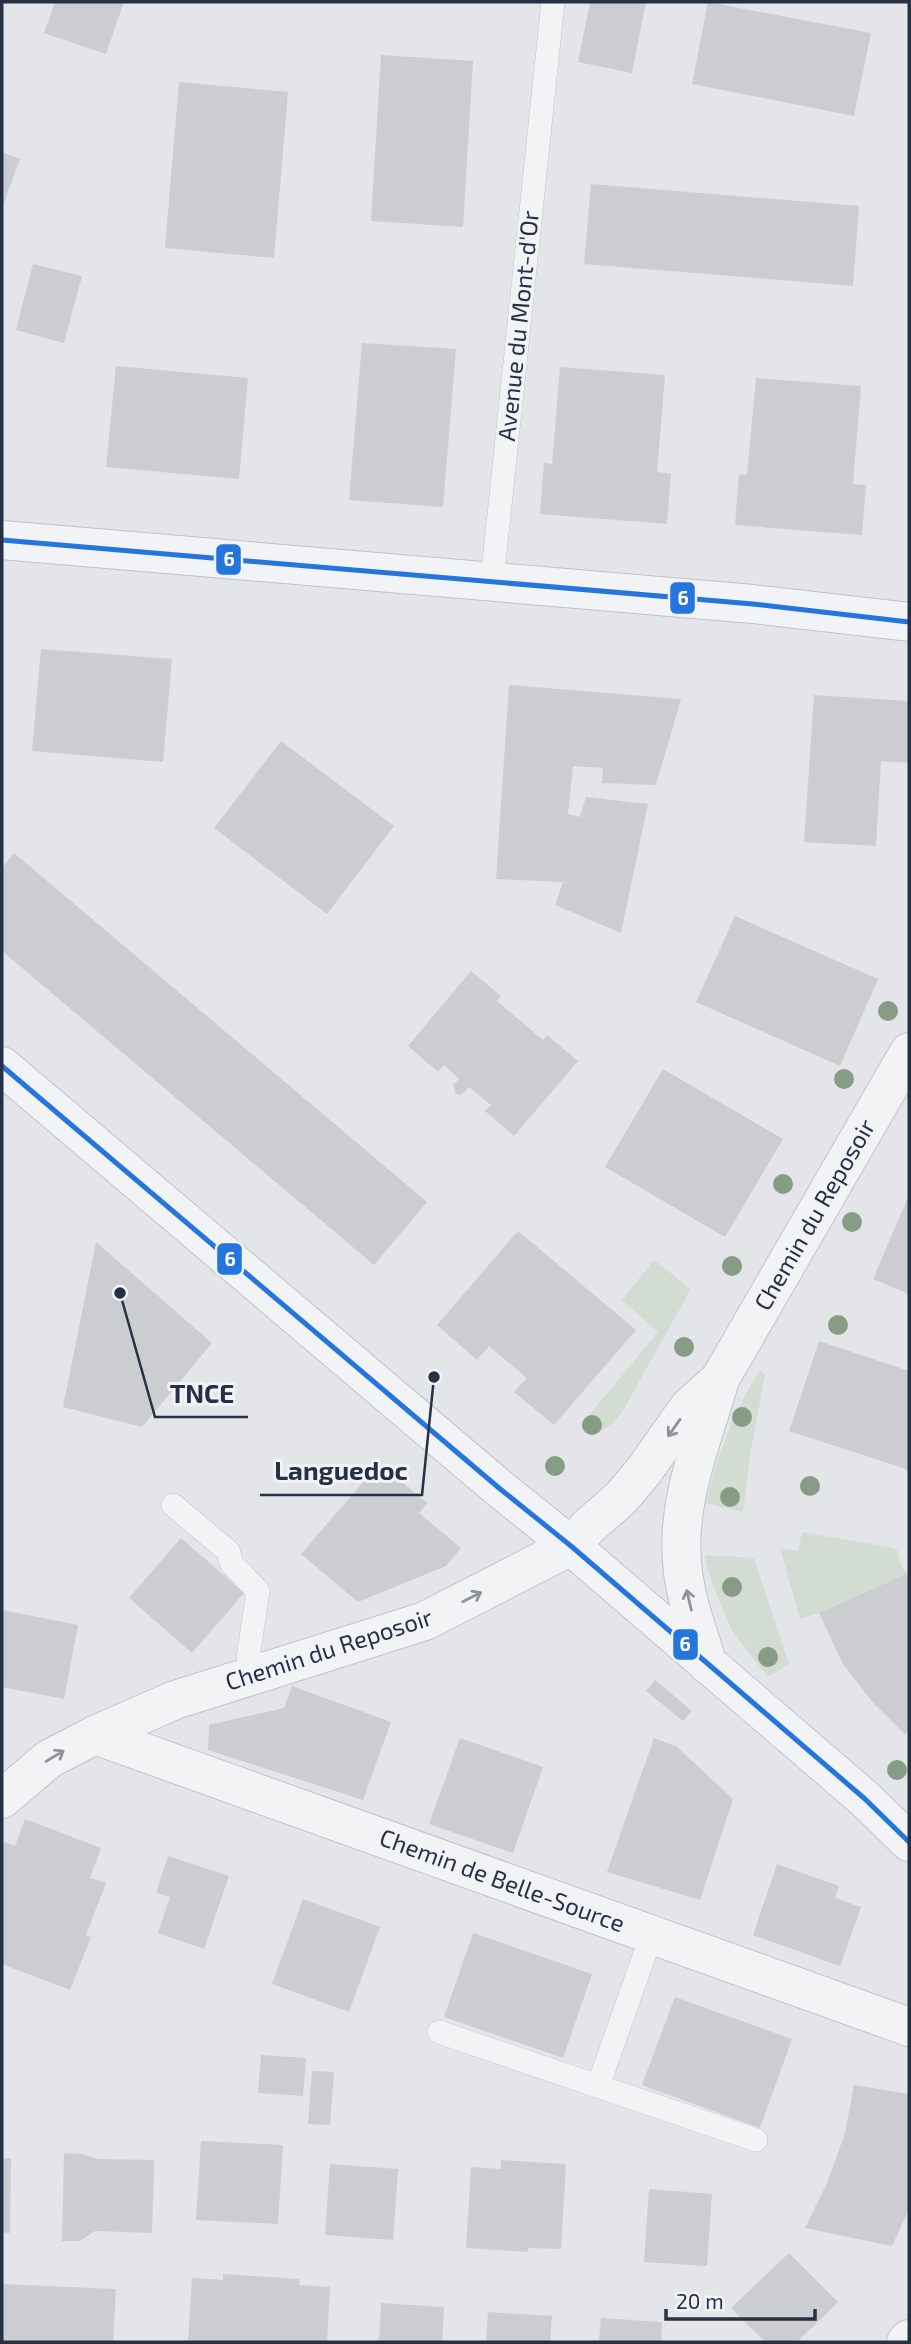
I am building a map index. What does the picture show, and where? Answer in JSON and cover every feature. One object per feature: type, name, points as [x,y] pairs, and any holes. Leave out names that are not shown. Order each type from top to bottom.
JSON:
[{"type":"street","points":[[2,540],[753,604],[909,622]]},
{"type":"street","name":"Chemin du Reposoir","points":[[708,1666],[691,1612],[683,1572],[681,1535],[684,1500],[698,1446],[720,1379],[909,1052]]},
{"type":"street","points":[[2,1066],[457,1453],[571,1546],[865,1799],[909,1842]]},
{"type":"street","name":"Chemin du Reposoir","points":[[2,1799],[49,1759],[95,1735],[175,1700],[425,1621],[571,1546],[621,1498],[689,1407],[720,1379]]},
{"type":"street","name":"Chemin de Belle-Source","points":[[95,1735],[909,2027]]},
{"type":"lane","name":"Avenue du Mont-d'Or","points":[[492,581],[553,2]]},
{"type":"lane","points":[[173,1505],[229,1552],[231,1563],[258,1591],[248,1658],[253,1676]]},
{"type":"lane","points":[[598,2086],[652,1934]]},
{"type":"lane","points":[[439,2032],[756,2140]]},
{"type":"shaded area","points":[[654,1260],[691,1289],[621,1414],[609,1426],[594,1435],[581,1425],[658,1332],[622,1300]]},
{"type":"shaded area","points":[[760,1370],[765,1375],[750,1455],[743,1512],[706,1503],[727,1434]]},
{"type":"shaded area","points":[[802,1532],[894,1548],[909,1578],[906,1574],[800,1619],[780,1548],[798,1551]]},
{"type":"shaded area","points":[[704,1555],[754,1558],[789,1664],[768,1677],[733,1633],[712,1583]]},
{"type":"building","points":[[55,2],[124,2],[106,54],[44,33]]},
{"type":"building","points":[[590,2],[646,2],[632,73],[578,62]]},
{"type":"building","points":[[708,2],[871,33],[854,116],[692,84]]},
{"type":"building","points":[[381,55],[473,61],[463,227],[371,221]]},
{"type":"building","points":[[179,82],[288,92],[274,258],[165,248]]},
{"type":"building","points":[[2,152],[20,159],[2,208]]},
{"type":"building","points":[[591,184],[859,206],[853,286],[584,264]]},
{"type":"building","points":[[33,264],[82,276],[64,343],[16,330]]},
{"type":"building","points":[[362,343],[456,349],[443,507],[349,500]]},
{"type":"building","points":[[116,366],[248,378],[239,479],[106,467]]},
{"type":"building","points":[[560,367],[665,375],[657,472],[671,474],[667,524],[540,514],[544,463],[552,464]]},
{"type":"building","points":[[756,378],[861,386],[853,484],[866,485],[862,535],[735,525],[739,474],[747,475]]},
{"type":"building","points":[[41,649],[172,659],[163,762],[32,751]]},
{"type":"building","points":[[509,685],[681,699],[656,785],[602,783],[603,768],[573,766],[568,814],[580,817],[586,797],[648,804],[621,933],[555,905],[563,882],[496,879]]},
{"type":"building","points":[[814,695],[909,701],[909,763],[881,761],[876,846],[804,842]]},
{"type":"building","points":[[281,741],[394,826],[327,914],[214,828]]},
{"type":"building","points":[[14,853],[427,1202],[374,1265],[2,951],[2,868]]},
{"type":"building","points":[[735,916],[878,979],[840,1066],[696,1002]]},
{"type":"building","points":[[471,971],[501,996],[497,1001],[543,1040],[547,1035],[578,1061],[514,1136],[485,1111],[491,1105],[469,1087],[461,1095],[456,1094],[453,1085],[459,1079],[444,1065],[438,1072],[408,1046]]},
{"type":"building","points":[[663,1069],[783,1139],[725,1237],[605,1167]]},
{"type":"building","points":[[909,1195],[909,1294],[873,1279]]},
{"type":"building","points":[[518,1231],[636,1330],[554,1425],[514,1392],[527,1378],[489,1346],[477,1360],[437,1325]]},
{"type":"building","points":[[96,1242],[212,1343],[142,1427],[63,1407]]},
{"type":"building","points":[[819,1341],[909,1371],[909,1470],[789,1431]]},
{"type":"building","points":[[372,1472],[384,1482],[392,1473],[427,1503],[419,1513],[461,1548],[446,1566],[358,1602],[301,1554]]},
{"type":"building","points":[[181,1538],[244,1593],[192,1653],[129,1598]]},
{"type":"building","points":[[906,1574],[909,1578],[909,1729],[905,1734],[874,1704],[843,1664],[819,1613]]},
{"type":"building","points":[[2,1610],[78,1625],[64,1699],[2,1687]]},
{"type":"building","points":[[655,1680],[692,1711],[683,1721],[646,1691]]},
{"type":"building","points":[[292,1686],[391,1722],[363,1800],[208,1750],[209,1725],[284,1708]]},
{"type":"building","points":[[460,1738],[543,1767],[513,1853],[429,1824]]},
{"type":"building","points":[[654,1738],[677,1747],[733,1799],[700,1900],[607,1872]]},
{"type":"building","points":[[25,1819],[101,1848],[90,1878],[106,1883],[86,1935],[91,1937],[70,1990],[2,1964],[2,1841],[15,1846]]},
{"type":"building","points":[[168,1856],[229,1876],[204,1949],[158,1933],[170,1897],[156,1893]]},
{"type":"building","points":[[777,1864],[839,1886],[835,1898],[861,1907],[840,1966],[753,1935]]},
{"type":"building","points":[[303,1899],[380,1927],[349,2012],[272,1984]]},
{"type":"building","points":[[473,1933],[592,1974],[563,2058],[444,2017]]},
{"type":"building","points":[[675,1997],[792,2039],[760,2128],[642,2085]]},
{"type":"building","points":[[261,2055],[306,2058],[303,2096],[258,2093]]},
{"type":"building","points":[[312,2071],[334,2072],[330,2125],[308,2124]]},
{"type":"building","points":[[854,2085],[909,2094],[909,2209],[892,2246],[805,2228],[827,2183],[845,2133]]},
{"type":"building","points":[[201,2141],[283,2145],[278,2224],[196,2220]]},
{"type":"building","points":[[64,2153],[83,2154],[97,2159],[154,2160],[152,2233],[95,2231],[80,2241],[62,2241]]},
{"type":"building","points":[[2,2158],[11,2158],[10,2233],[2,2232]]},
{"type":"building","points":[[501,2160],[566,2164],[561,2249],[528,2248],[528,2252],[466,2248],[471,2167],[501,2169]]},
{"type":"building","points":[[330,2164],[398,2169],[393,2240],[325,2235]]},
{"type":"building","points":[[649,2189],[712,2194],[707,2266],[644,2262]]},
{"type":"building","points":[[789,2253],[838,2302],[797,2342],[765,2342],[731,2308]]},
{"type":"building","points":[[223,2274],[300,2279],[299,2285],[330,2287],[327,2342],[188,2342],[192,2278],[223,2280]]},
{"type":"building","points":[[2,2284],[116,2289],[113,2342],[2,2342]]},
{"type":"building","points":[[381,2303],[444,2307],[442,2342],[379,2342]]},
{"type":"building","points":[[488,2312],[552,2316],[550,2342],[486,2342]]},
{"type":"building","points":[[601,2318],[662,2322],[661,2342],[599,2342]]},
{"type":"transit line","name":"6","points":[[2,540],[753,604],[909,622]]},
{"type":"transit line","name":"6","points":[[2,1066],[571,1546],[865,1799],[909,1842]]},
{"type":"place","name":"TNCE","points":[[120,1293]]},
{"type":"place","name":"Languedoc","points":[[434,1377]]}]
